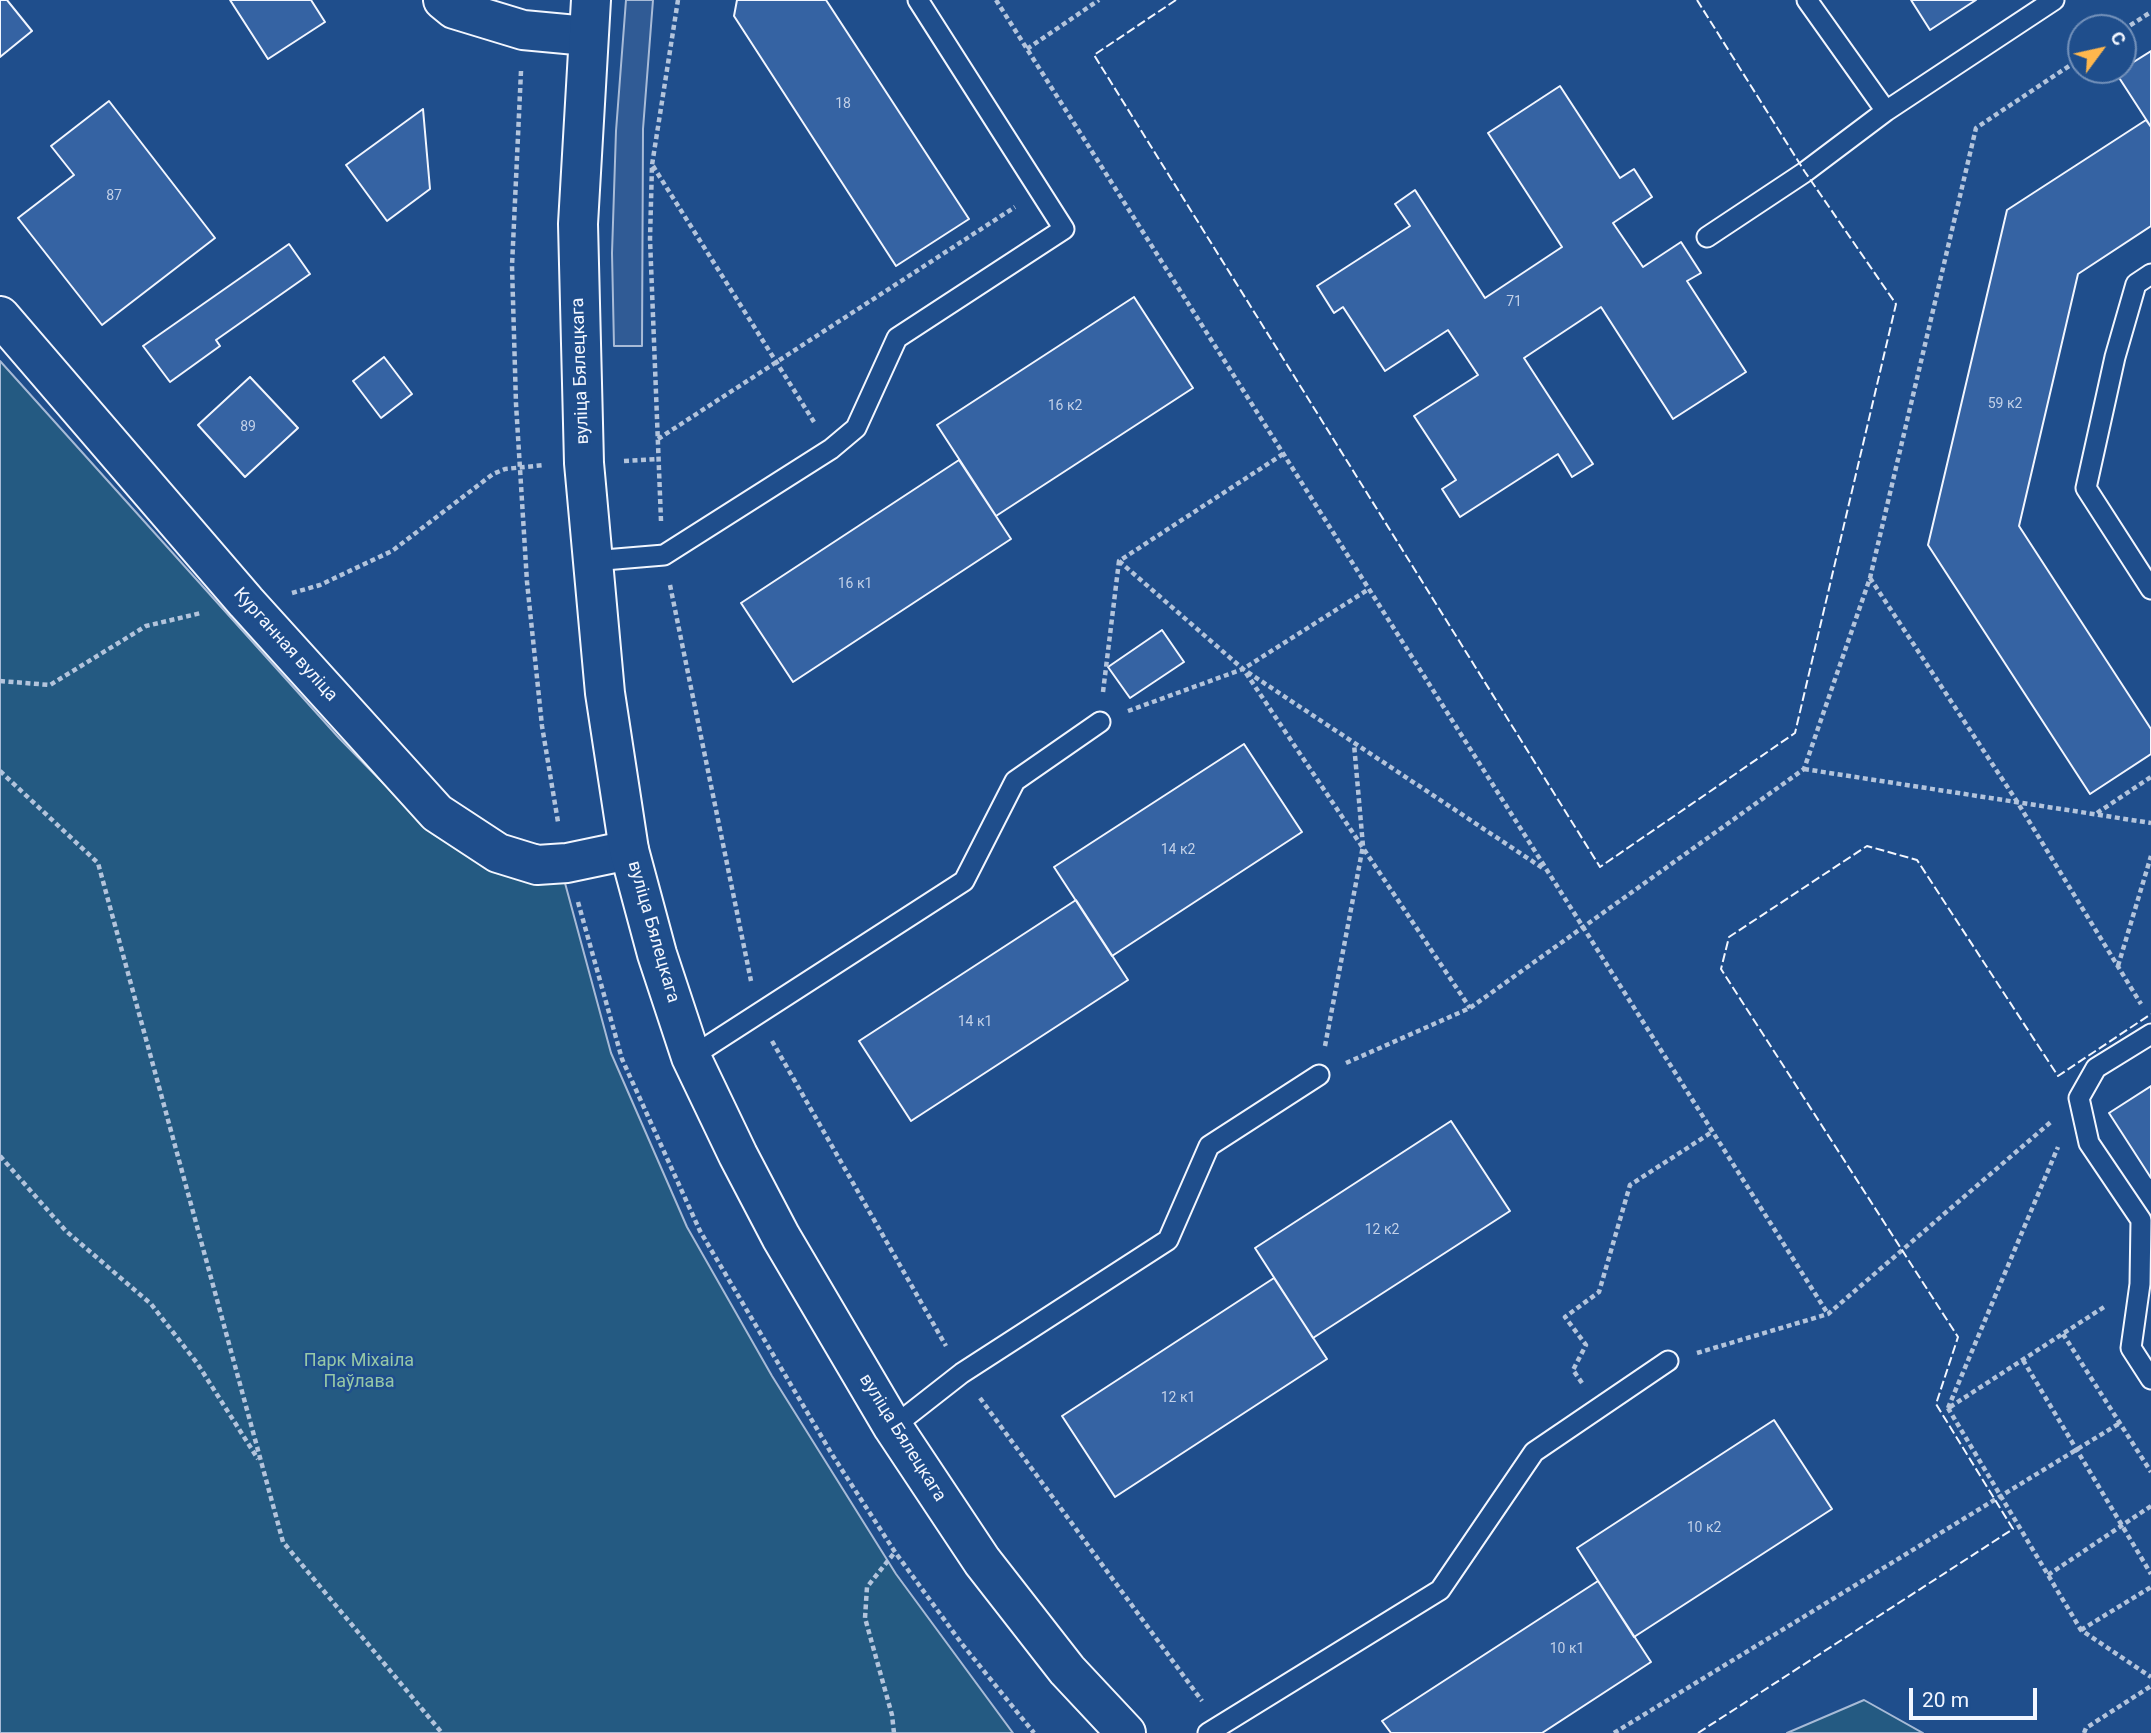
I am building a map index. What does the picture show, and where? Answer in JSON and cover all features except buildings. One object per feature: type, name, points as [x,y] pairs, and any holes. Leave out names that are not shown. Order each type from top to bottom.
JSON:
[{"type":"street","points":[[443,0],[454,9],[523,30],[589,18]]},
{"type":"street","name":"вуліца Бялецкага","points":[[589,18],[578,280],[584,463],[606,693],[629,850],[657,954],[691,1056],[781,1237],[893,1427],[982,1561],[1067,1670],[1126,1733]]},
{"type":"street","name":"Курганная вуліца","points":[[0,316],[246,602],[437,813],[498,853],[537,865],[568,863],[629,850]]},
{"type":"lane","points":[[592,561],[664,555],[831,449],[856,428],[898,338],[1064,229],[918,0]]},
{"type":"lane","points":[[1807,0],[1885,111]]},
{"type":"lane","points":[[1707,237],[1805,172],[1885,111],[2054,0]]},
{"type":"lane","points":[[2151,275],[2136,284],[2115,357],[2086,488],[2151,589]]},
{"type":"lane","points":[[691,1056],[964,881],[1015,781],[1100,722]]},
{"type":"lane","points":[[2151,1034],[2096,1068],[2079,1098],[2089,1143],[2141,1220],[2140,1284],[2132,1348],[2151,1379]]},
{"type":"lane","points":[[893,1427],[962,1373],[1168,1240],[1209,1146],[1319,1075]]},
{"type":"lane","points":[[1214,1729],[1440,1590],[1534,1452],[1668,1361]]},
{"type":"path","points":[[678,0],[652,165],[650,239],[664,555],[726,848],[757,1015],[962,1373],[1214,1729]]},
{"type":"path","points":[[996,0],[1828,1314]]},
{"type":"path","points":[[1027,49],[1099,0]]},
{"type":"path","points":[[1319,1075],[1470,1008],[1804,769],[1870,578],[1976,128],[2067,67]]},
{"type":"path","points":[[652,165],[831,449]]},
{"type":"path","points":[[657,439],[1040,191]]},
{"type":"path","points":[[1119,561],[1283,454]]},
{"type":"path","points":[[617,461],[658,458]]},
{"type":"path","points":[[519,467],[553,465]]},
{"type":"path","points":[[1119,561],[1243,669],[1548,872]]},
{"type":"path","points":[[1119,561],[1100,722],[1243,669],[1369,590]]},
{"type":"path","points":[[1870,578],[2016,800],[2143,1006]]},
{"type":"path","points":[[1243,669],[1470,1008]]},
{"type":"path","points":[[1319,1075],[1363,846],[1353,743]]},
{"type":"path","points":[[1804,769],[2151,823]]},
{"type":"path","points":[[0,771],[98,863],[283,1542],[442,1733]]},
{"type":"path","points":[[2096,814],[2151,777]]},
{"type":"path","points":[[2118,966],[2151,856]]},
{"type":"path","points":[[1668,1361],[1828,1314],[2079,1098]]},
{"type":"path","points":[[1948,1408],[2079,1098]]},
{"type":"path","points":[[1597,1407],[1573,1370],[1586,1345],[1565,1317],[1599,1292],[1630,1185],[1712,1132]]},
{"type":"path","points":[[0,1156],[66,1231],[151,1304],[197,1363],[261,1462]]},
{"type":"path","points":[[1948,1408],[2140,1284]]},
{"type":"path","points":[[2063,1334],[2151,1472]]},
{"type":"path","points":[[2023,1360],[2151,1574]]},
{"type":"path","points":[[1948,1408],[2081,1629],[2151,1677]]},
{"type":"path","points":[[1614,1733],[2120,1423]]},
{"type":"path","points":[[2048,1575],[2151,1506]]},
{"type":"path","points":[[894,1733],[892,1715],[865,1618],[867,1587],[895,1552]]},
{"type":"path","points":[[2081,1629],[2151,1587]]},
{"type":"path","points":[[2084,1733],[2086,1728],[2151,1686]]},
{"type":"green space","name":"Парк Міхаіла Паўлава","points":[[0,361],[339,738],[433,834],[472,858],[542,881],[565,883],[611,1053],[687,1227],[772,1376],[896,1574],[1013,1733],[0,1733]]},
{"type":"green space","points":[[1864,1700],[1923,1733],[1787,1733]]},
{"type":"shaded area","points":[[626,0],[653,0],[643,129],[642,346],[614,346],[612,253],[616,131]]},
{"type":"fence","points":[[1176,0],[1094,55],[1600,867],[1795,733],[1896,304],[1805,172],[1697,0]]},
{"type":"fence","points":[[1698,1733],[2013,1529],[1936,1404],[1958,1337],[1721,969],[1729,937],[1867,846],[1917,860],[2058,1076],[2151,1014]]}]
